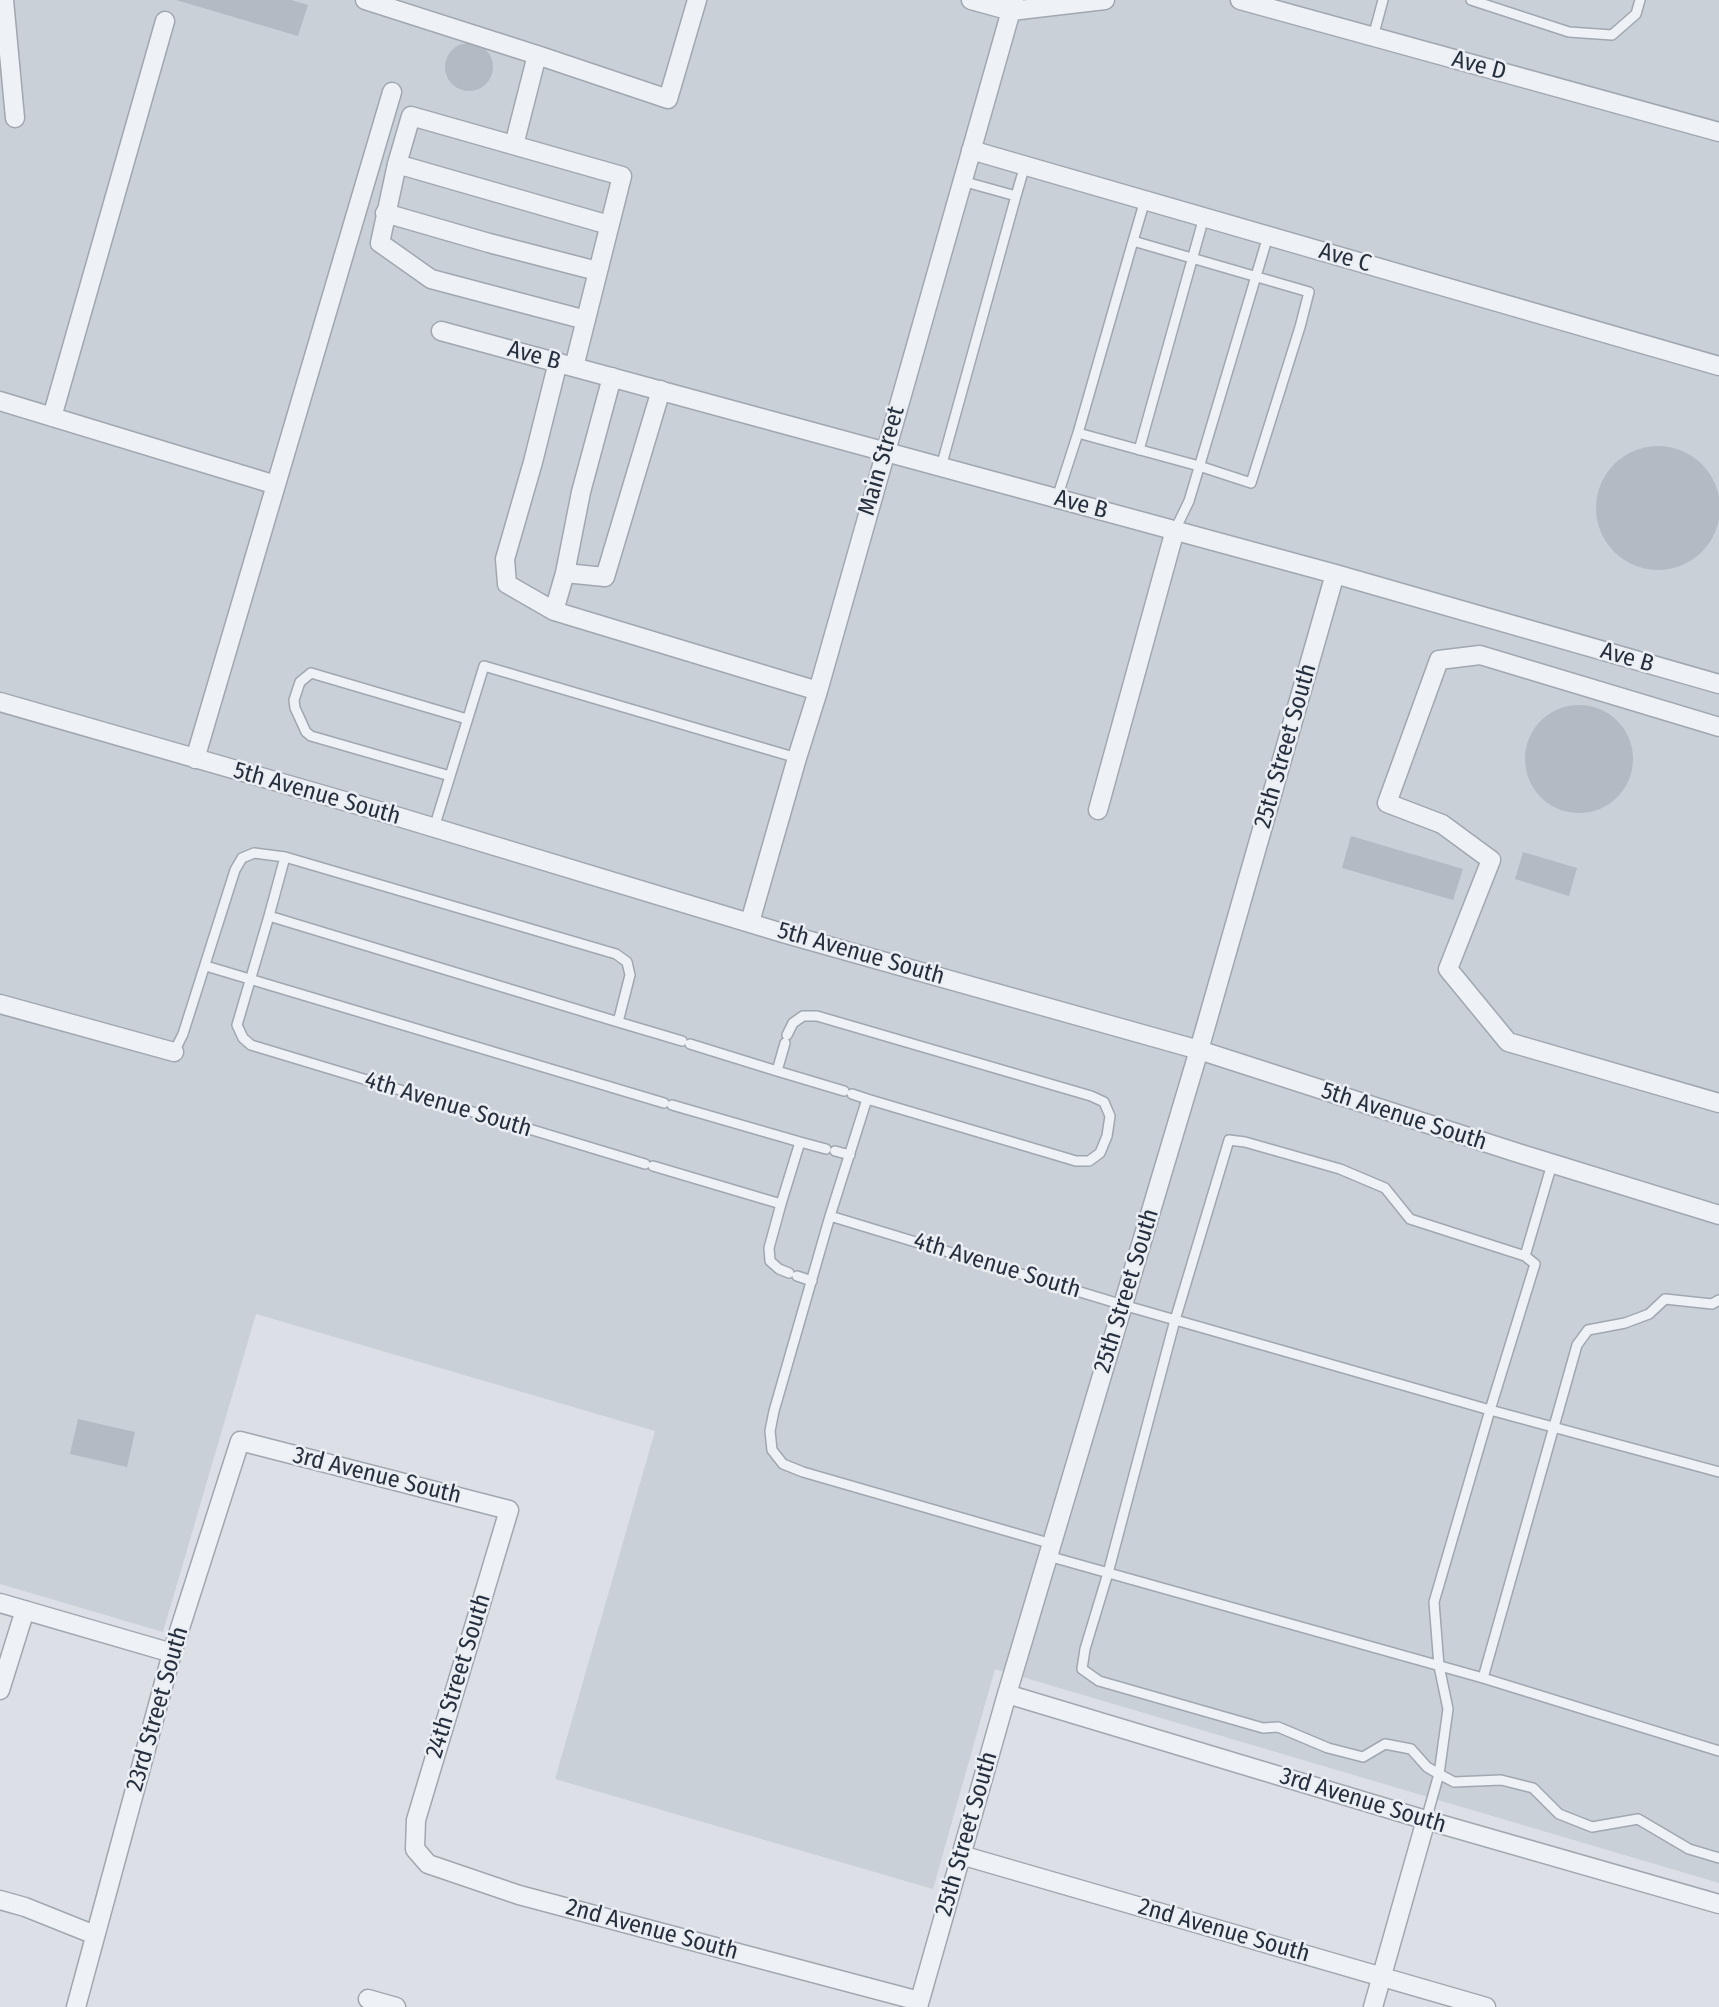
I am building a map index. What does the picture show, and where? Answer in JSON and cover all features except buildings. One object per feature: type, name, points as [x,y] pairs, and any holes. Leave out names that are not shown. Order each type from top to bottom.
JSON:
[{"type":"street","points":[[4,0],[15,118]]},
{"type":"street","points":[[365,0],[668,99],[697,0]]},
{"type":"street","points":[[971,0],[1013,6],[1105,0]]},
{"type":"street","name":"Ave D","points":[[1240,0],[1719,132]]},
{"type":"street","name":"Main Street","points":[[750,922],[1013,6]]},
{"type":"street","points":[[52,416],[165,21]]},
{"type":"street","points":[[514,145],[537,55]]},
{"type":"street","points":[[195,758],[392,92]]},
{"type":"street","points":[[586,320],[431,279],[380,243],[397,164],[411,116],[622,176],[586,320],[566,365],[505,559],[507,584],[554,611],[818,691]]},
{"type":"street","name":"Ave C","points":[[971,150],[1719,366]]},
{"type":"street","points":[[397,164],[609,225]]},
{"type":"street","points":[[386,213],[597,271]]},
{"type":"street","name":"Ave B","points":[[441,331],[1335,574],[1719,684]]},
{"type":"street","points":[[554,611],[565,573],[581,492],[612,377]]},
{"type":"street","points":[[565,573],[605,577],[662,390]]},
{"type":"street","points":[[0,401],[276,485]]},
{"type":"street","points":[[1098,810],[1175,530]]},
{"type":"street","name":"25th Street South","points":[[918,2004],[1007,1694],[1199,1050],[1335,574]]},
{"type":"street","points":[[1719,727],[1479,655],[1438,660],[1387,803],[1442,824],[1491,860],[1448,969],[1508,1042],[1719,1103]]},
{"type":"street","name":"5th Avenue South","points":[[0,702],[750,922],[1199,1050],[1719,1215]]},
{"type":"street","points":[[0,1004],[174,1052]]},
{"type":"street","name":"23rd Street South","points":[[76,2007],[173,1653],[240,1441],[269,1449]]},
{"type":"street","name":"3rd Avenue South","points":[[269,1449],[484,1504]]},
{"type":"street","name":"24th Street South","points":[[428,1864],[415,1849],[416,1821],[509,1510],[484,1504]]},
{"type":"street","points":[[0,1603],[173,1653]]},
{"type":"street","points":[[0,1690],[25,1610]]},
{"type":"street","name":"3rd Avenue South","points":[[1007,1694],[1426,1820],[1719,1904]]},
{"type":"street","points":[[1373,2007],[1426,1820]]},
{"type":"street","name":"2nd Avenue South","points":[[961,1855],[1486,2007]]},
{"type":"street","name":"2nd Avenue South","points":[[428,1864],[519,1895],[918,2004]]},
{"type":"street","points":[[0,1900],[25,1907],[95,1936]]},
{"type":"street","points":[[363,2003],[396,2007]]},
{"type":"lane","points":[[1373,37],[1383,0]]},
{"type":"lane","points":[[1471,0],[1569,32],[1612,35],[1636,14],[1640,0]]},
{"type":"lane","points":[[941,467],[1025,165]]},
{"type":"lane","points":[[962,181],[1016,196]]},
{"type":"lane","points":[[1057,498],[1145,200]]},
{"type":"lane","points":[[1139,450],[1204,217]]},
{"type":"lane","points":[[1175,530],[1189,501],[1268,236]]},
{"type":"lane","points":[[1077,433],[1251,483],[1300,327],[1309,292],[1133,241]]},
{"type":"lane","points":[[434,828],[484,666],[797,758]]},
{"type":"lane","points":[[450,776],[311,736],[306,732],[294,700],[300,682],[311,673],[467,719]]},
{"type":"lane","points":[[174,1052],[183,1034],[206,966],[235,870],[242,858],[254,853],[285,857],[616,954],[627,962],[630,975],[618,1022]]},
{"type":"lane","points":[[250,978],[285,857]]},
{"type":"lane","points":[[269,916],[1076,1161],[1089,1161],[1100,1153],[1107,1136],[1110,1116],[1104,1102],[1091,1096],[817,1016],[803,1016],[793,1023],[777,1070]]},
{"type":"lane","points":[[206,966],[668,1104],[850,1155]]},
{"type":"lane","name":"4th Avenue South","points":[[250,978],[237,1025],[243,1038],[251,1045],[781,1204]]},
{"type":"lane","points":[[867,1099],[774,1411],[770,1431],[772,1450],[783,1464],[1050,1550],[1108,1573],[1439,1665],[1719,1751]]},
{"type":"lane","points":[[1426,1820],[1439,1774],[1448,1709],[1439,1665],[1434,1602],[1535,1264],[1525,1256],[1410,1219],[1385,1188],[1340,1169],[1245,1142],[1229,1140],[1175,1320],[1108,1573],[1085,1649],[1082,1669],[1098,1681],[1263,1728],[1278,1727],[1328,1748],[1363,1757],[1385,1744],[1411,1749],[1427,1768],[1439,1774],[1454,1782],[1502,1780],[1533,1788],[1559,1814],[1592,1827],[1638,1819],[1689,1849],[1719,1858]]},
{"type":"lane","points":[[800,1142],[769,1248],[770,1261],[779,1269],[811,1281]]},
{"type":"lane","points":[[1525,1256],[1552,1164]]},
{"type":"lane","name":"4th Avenue South","points":[[830,1216],[1175,1320],[1719,1472]]},
{"type":"lane","points":[[1483,1678],[1577,1345],[1588,1330],[1625,1323],[1649,1314],[1665,1299],[1712,1304],[1719,1300]]},
{"type":"shaded area","points":[[0,0],[1719,0],[1719,1883],[995,1669],[933,1889],[555,1779],[655,1431],[256,1314],[163,1632],[0,1584]]}]
